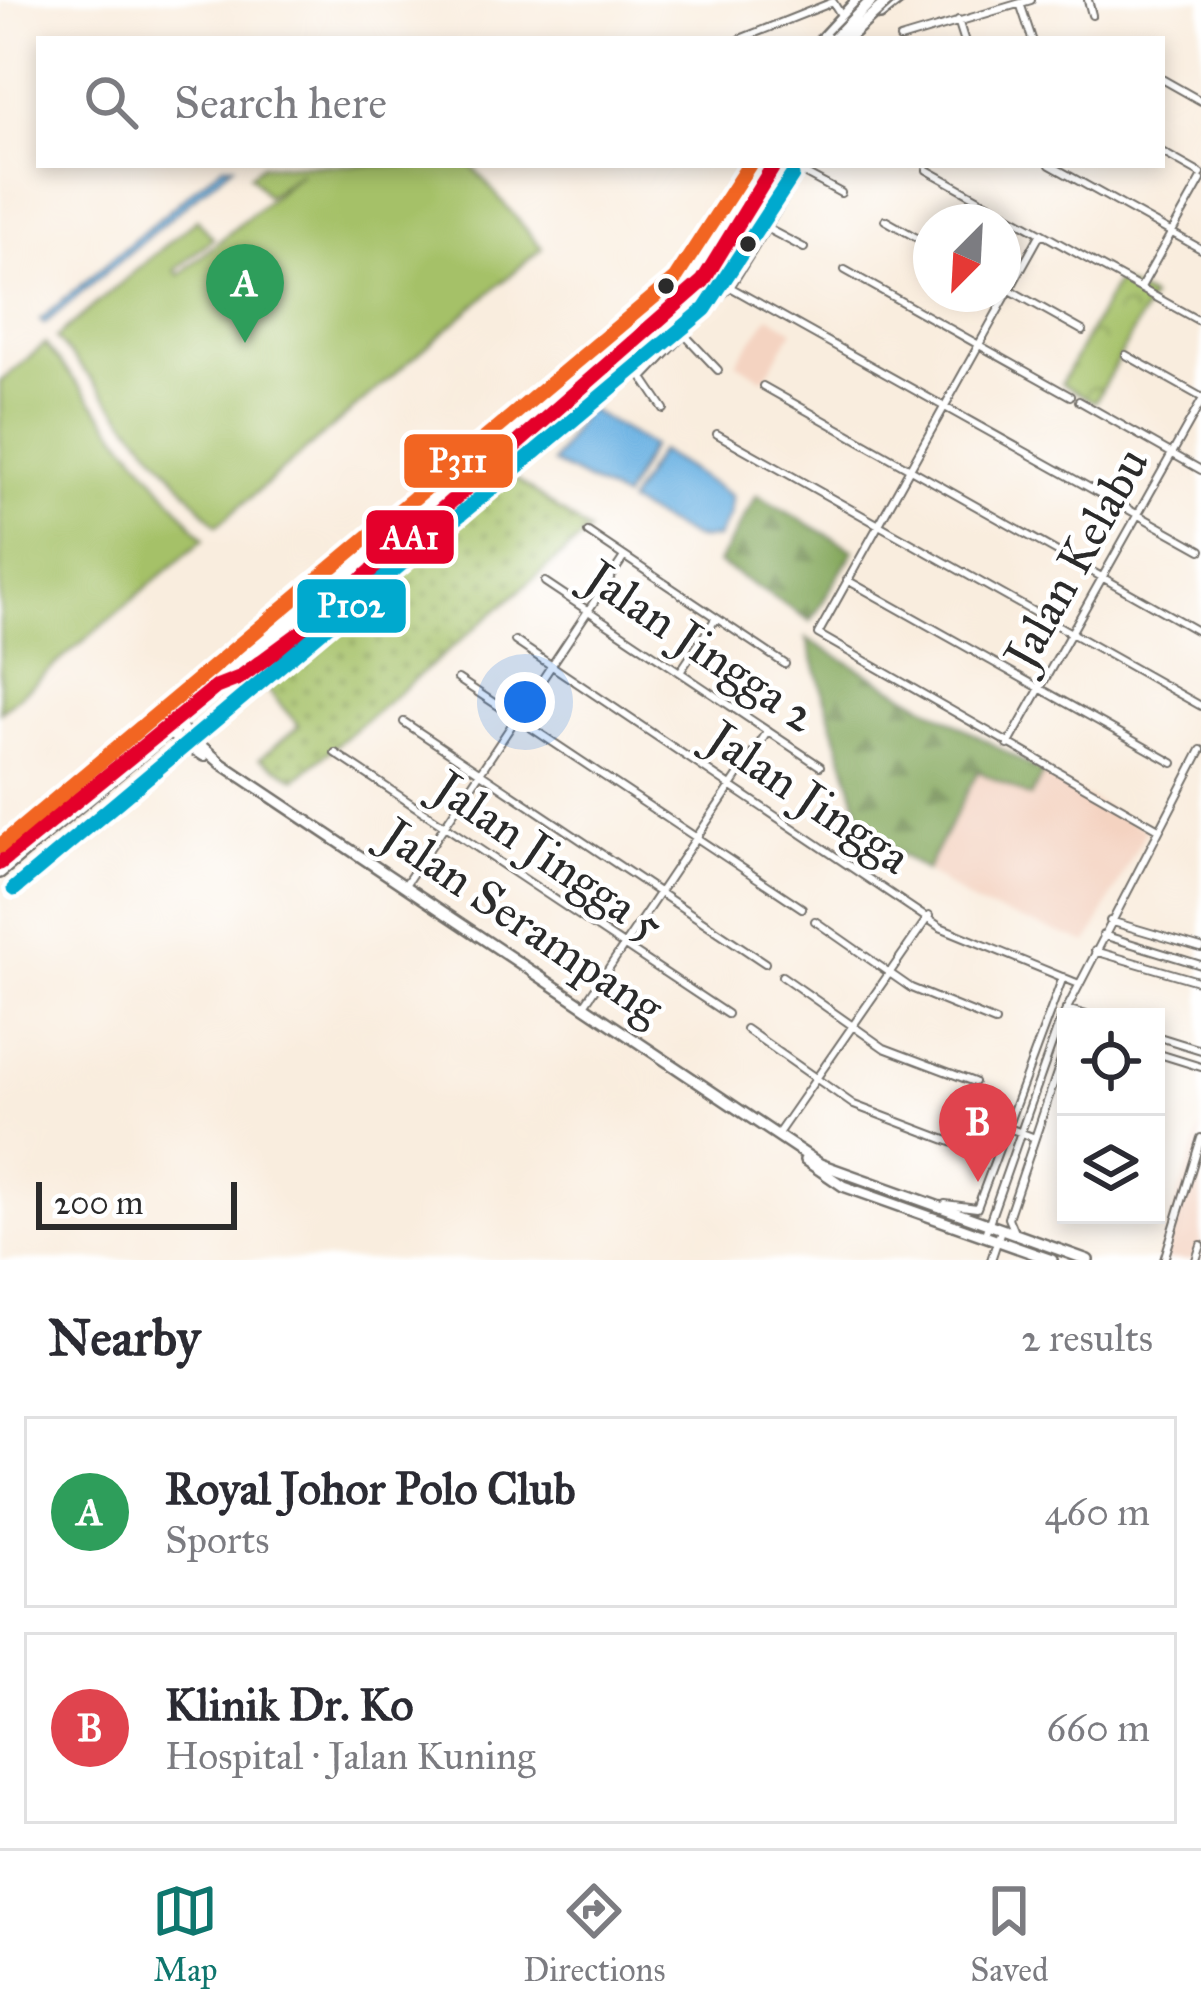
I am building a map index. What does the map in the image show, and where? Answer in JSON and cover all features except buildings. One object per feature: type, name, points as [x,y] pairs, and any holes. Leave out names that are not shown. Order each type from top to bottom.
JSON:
[{"type":"highway","points":[[837,36],[872,0]]},
{"type":"highway","points":[[854,36],[889,0]]},
{"type":"highway","points":[[0,847],[657,298],[747,168]]},
{"type":"highway","points":[[0,863],[216,687],[683,291],[767,168]]},
{"type":"highway","points":[[216,687],[239,678],[304,630],[560,409],[570,393]]},
{"type":"main road","points":[[824,36],[857,0],[874,20]]},
{"type":"main road","points":[[854,36],[899,0]]},
{"type":"main road","points":[[841,15],[851,36]]},
{"type":"main road","points":[[0,847],[649,297],[685,259],[747,168]]},
{"type":"main road","points":[[0,873],[665,315],[712,267],[767,168]]},
{"type":"main road","points":[[188,737],[192,713]]},
{"type":"main road","name":"Jalan Serampang","points":[[160,716],[200,754],[222,764]]},
{"type":"main road","name":"Jalan Serampang","points":[[173,730],[584,1005],[830,1180],[986,1231],[1052,1260]]},
{"type":"main road","points":[[158,742],[200,754]]},
{"type":"main road","name":"Jalan Serampang","points":[[999,1236],[1018,1237],[1088,1260]]},
{"type":"street","points":[[909,36],[1031,0]]},
{"type":"street","points":[[1088,0],[1092,15]]},
{"type":"street","points":[[748,36],[833,2],[841,15]]},
{"type":"street","points":[[1020,3],[1031,36]]},
{"type":"street","points":[[958,20],[963,36]]},
{"type":"street","points":[[1165,81],[1201,101]]},
{"type":"street","points":[[1141,288],[1201,177],[1165,154]]},
{"type":"street","points":[[664,409],[643,378],[730,287],[804,168],[841,194]]},
{"type":"street","points":[[1055,168],[1201,250]]},
{"type":"street","points":[[927,170],[1201,322]]},
{"type":"street","points":[[885,220],[913,236]]},
{"type":"street","points":[[766,228],[804,248]]},
{"type":"street","points":[[1021,264],[1041,233]]},
{"type":"street","points":[[845,270],[1201,470]]},
{"type":"street","points":[[730,287],[1201,550]]},
{"type":"street","points":[[1021,296],[1083,331]]},
{"type":"street","points":[[649,297],[718,370]]},
{"type":"street","points":[[995,312],[818,630],[821,639],[1157,828]]},
{"type":"street","points":[[1126,355],[1201,399]]},
{"type":"street","points":[[763,386],[1201,633]]},
{"type":"street","name":"Jalan Kelabu","points":[[1009,745],[1201,399]]},
{"type":"street","points":[[717,434],[1201,706]]},
{"type":"street","points":[[588,532],[785,664]]},
{"type":"street","points":[[405,885],[624,557]]},
{"type":"street","points":[[847,580],[1173,763]]},
{"type":"street","name":"Jalan Jingga 2","points":[[544,582],[820,766]]},
{"type":"street","points":[[680,672],[716,618]]},
{"type":"street","name":"Jalan Jingga","points":[[515,641],[949,932],[1079,984]]},
{"type":"street","points":[[458,680],[802,908]]},
{"type":"street","points":[[404,722],[765,963]]},
{"type":"street","points":[[584,1005],[768,730]]},
{"type":"street","points":[[1067,1008],[1201,750]]},
{"type":"street","name":"Jalan Jingga 5","points":[[335,753],[727,1014]]},
{"type":"street","points":[[778,1140],[928,916]]},
{"type":"street","points":[[815,921],[926,996],[995,1022]]},
{"type":"street","points":[[1110,921],[1201,948]]},
{"type":"street","points":[[1103,935],[1198,964],[1190,979]]},
{"type":"street","points":[[1095,951],[1201,982]]},
{"type":"street","points":[[782,976],[893,1052],[974,1082]]},
{"type":"street","points":[[945,1204],[977,1208],[1030,1054],[1063,977]]},
{"type":"street","points":[[746,1029],[866,1111],[954,1143]]},
{"type":"street","points":[[986,1231],[1057,1035]]},
{"type":"street","points":[[1165,1039],[1201,1050]]},
{"type":"street","points":[[1171,1041],[1166,1057],[1201,1067]]},
{"type":"street","points":[[1030,1054],[1045,1059]]},
{"type":"street","points":[[1018,1237],[1008,1218],[1057,1073]]},
{"type":"street","points":[[1006,1127],[1035,1138]]},
{"type":"street","points":[[1164,1260],[1201,1138]]},
{"type":"street","points":[[991,1260],[999,1236]]},
{"type":"street","points":[[1196,1260],[1201,1245]]},
{"type":"shaded area","points":[[769,316],[793,330],[764,379],[736,362]]},
{"type":"shaded area","points":[[991,744],[1146,830],[1088,943],[974,904],[926,871]]},
{"type":"shaded area","points":[[1201,1126],[1201,1260],[1158,1260]]},
{"type":"green space","points":[[258,168],[474,168],[542,248],[217,526],[56,338],[197,219],[213,238],[175,270],[179,275],[301,173],[267,196],[250,175]]},
{"type":"green space","points":[[1117,281],[1151,298],[1095,402],[1061,384]]},
{"type":"green space","points":[[45,344],[204,539],[0,712],[0,382]]},
{"type":"green space","points":[[501,468],[589,532],[296,779],[260,758],[299,726],[253,673]]},
{"type":"green space","points":[[757,495],[854,550],[811,621],[718,563]]},
{"type":"green space","points":[[807,639],[1043,773],[1030,797],[978,771],[926,871],[865,831]]},
{"type":"water","points":[[219,168],[229,168],[44,324],[40,320]]},
{"type":"water","points":[[586,408],[651,446],[623,499],[553,463]]},
{"type":"water","points":[[659,451],[731,496],[730,514],[717,538],[694,538],[628,503]]},
{"type":"transit line","name":"P311","points":[[0,846],[675,279],[747,168]]},
{"type":"transit line","name":"AA1","points":[[0,863],[216,687],[239,678],[304,630],[703,281],[772,168]]},
{"type":"transit line","name":"P102","points":[[14,889],[705,309],[792,176]]},
{"type":"place","name":"Royal Johor Polo Club","points":[[245,343]]},
{"type":"place","name":"Klinik Dr. Ko","points":[[978,1182]]}]
